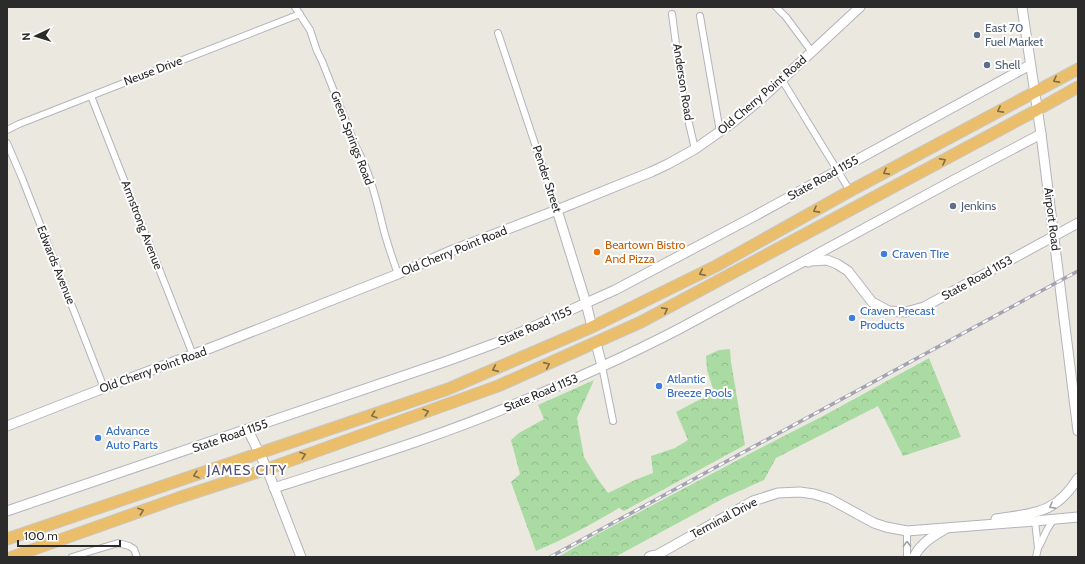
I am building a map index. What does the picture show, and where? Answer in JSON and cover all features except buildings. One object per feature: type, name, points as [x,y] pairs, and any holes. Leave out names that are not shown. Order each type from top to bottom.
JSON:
[{"type":"highway","points":[[7,539],[448,390],[592,327],[716,266],[850,191],[1078,69]]},
{"type":"highway","points":[[12,557],[178,498],[267,469],[498,386],[596,343],[641,322],[1078,87]]},
{"type":"street","name":"Green Springs Road","points":[[295,7],[310,30],[356,147],[363,160],[380,211],[382,223],[398,274]]},
{"type":"street","points":[[776,7],[786,17],[812,52]]},
{"type":"street","name":"Old Cherry Point Road","points":[[7,426],[193,355],[398,274],[448,252],[557,210],[668,164],[695,149],[720,132],[761,99],[860,7]]},
{"type":"street","name":"Airport Road","points":[[1022,7],[1041,134],[1078,431]]},
{"type":"street","name":"Neuse Drive","points":[[7,130],[300,14]]},
{"type":"street","name":"Anderson Road","points":[[672,14],[681,82],[695,149]]},
{"type":"street","points":[[700,16],[720,132]]},
{"type":"street","name":"Pender Street","points":[[498,32],[557,210],[592,327]]},
{"type":"street","name":"State Road 1155","points":[[7,511],[248,430],[496,343],[586,303],[652,270],[751,218],[1030,65]]},
{"type":"street","points":[[782,80],[850,191]]},
{"type":"street","name":"Armstrong Avenue","points":[[91,96],[193,355]]},
{"type":"street","name":"State Road 1153","points":[[274,488],[458,426],[512,406],[648,345],[1041,134]]},
{"type":"street","name":"Edwards Avenue","points":[[7,143],[104,388]]},
{"type":"street","name":"State Road 1153","points":[[795,266],[811,261],[827,260],[837,264],[848,271],[872,302],[889,310],[906,312],[924,307],[1078,223]]},
{"type":"street","points":[[596,343],[613,421]]},
{"type":"street","points":[[248,430],[267,469],[299,556]]},
{"type":"street","points":[[981,526],[992,520],[1040,512],[1049,508],[1058,503],[1064,497],[1078,478]]},
{"type":"street","name":"Terminal Drive","points":[[654,556],[753,501],[778,493],[800,492],[814,494],[830,499],[859,515],[886,527],[907,531],[1035,522],[1078,517]]},
{"type":"street","points":[[1038,548],[1042,542],[1045,531],[1054,520]]},
{"type":"street","points":[[1035,522],[1038,548],[1036,557]]},
{"type":"street","points":[[914,557],[916,552],[924,544],[945,529]]},
{"type":"street","points":[[907,531],[907,557]]},
{"type":"street","points":[[72,557],[118,543],[134,549],[137,557]]},
{"type":"green space","points":[[730,349],[745,445],[624,511],[619,508],[578,531],[536,551],[511,482],[520,474],[511,440],[519,433],[544,419],[538,405],[594,380],[577,418],[584,457],[608,493],[653,473],[651,456],[675,448],[688,440],[676,412],[714,392],[707,370],[706,356],[719,350]]},
{"type":"green space","points":[[929,358],[961,437],[903,456],[878,406],[776,458],[764,480],[726,497],[615,557],[558,557],[596,535],[823,416]]},
{"type":"railway","points":[[550,557],[1078,271]]},
{"type":"place","name":"East 70 Fuel Market","points":[[977,35]]},
{"type":"place","name":"Shell","points":[[987,65]]},
{"type":"place","name":"Jenkins","points":[[953,206]]},
{"type":"place","name":"Beartown Bistro And Pizza","points":[[597,252]]},
{"type":"place","name":"Craven TIre","points":[[884,254]]},
{"type":"place","name":"Craven Precast Products","points":[[852,318]]},
{"type":"place","name":"Atlantic Breeze Pools","points":[[659,386]]},
{"type":"place","name":"Advance Auto Parts","points":[[98,438]]},
{"type":"district","name":"JAMES CITY","points":[[247,470]]}]
